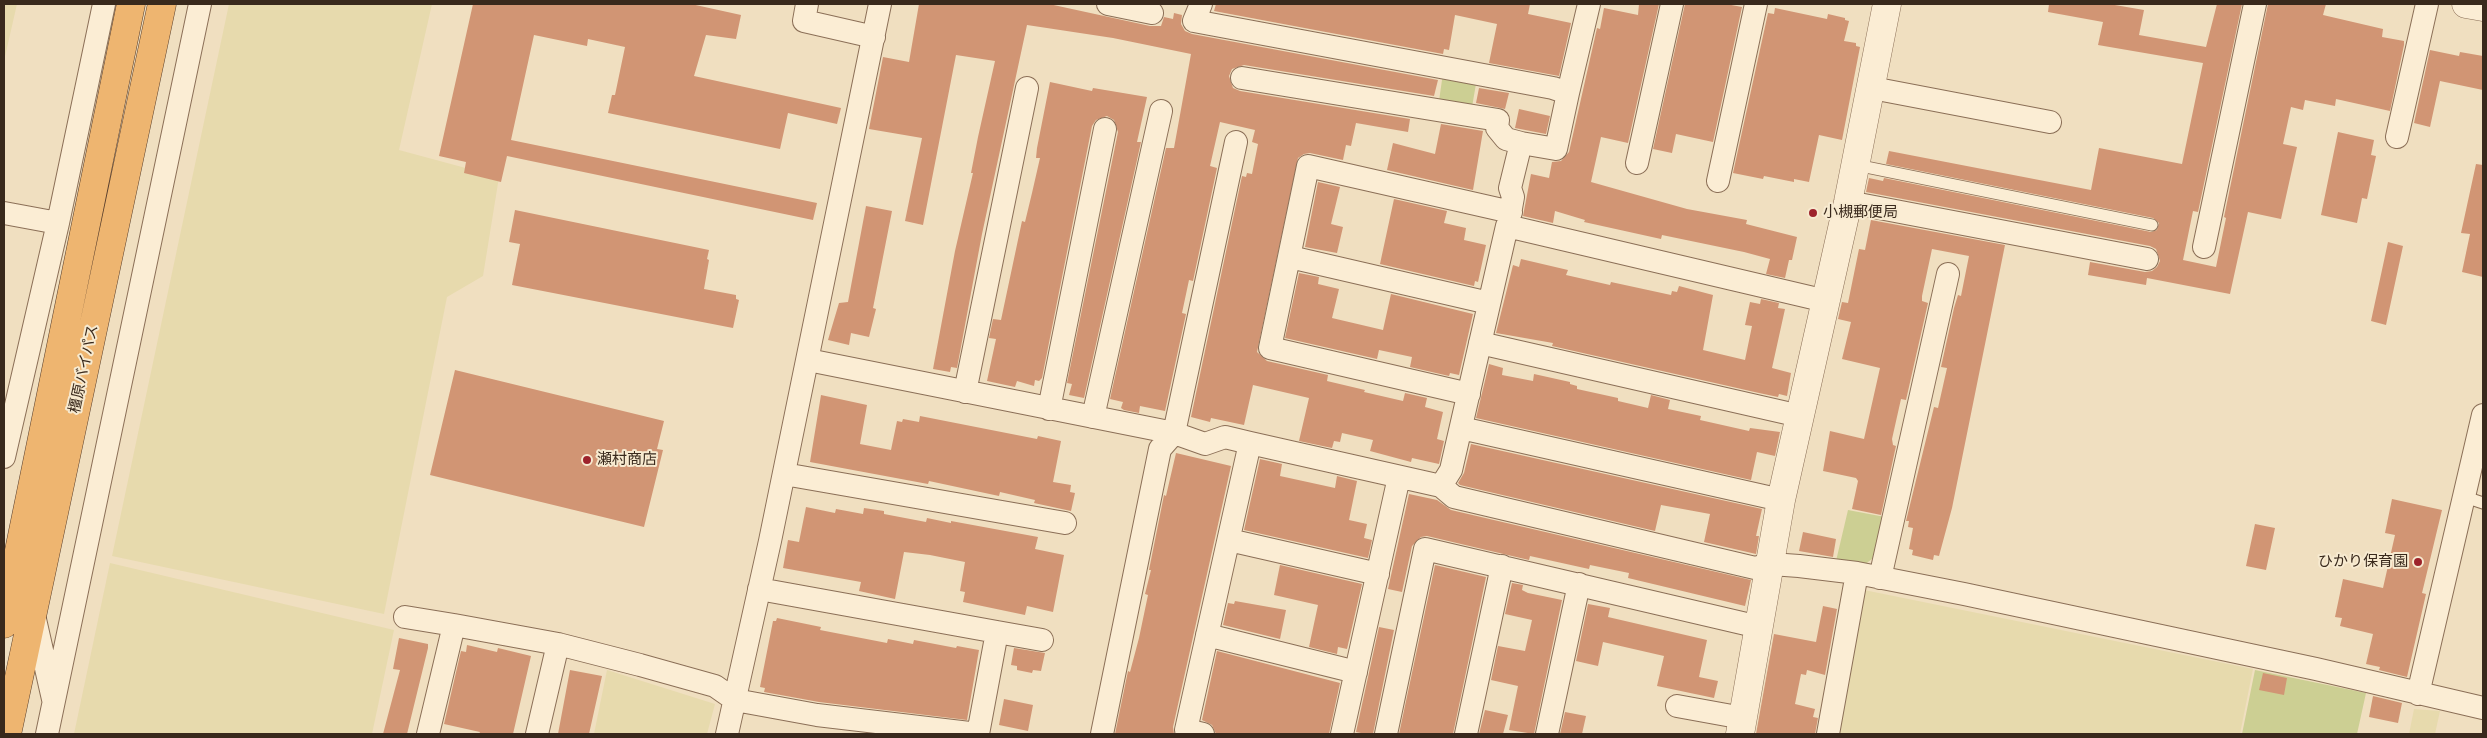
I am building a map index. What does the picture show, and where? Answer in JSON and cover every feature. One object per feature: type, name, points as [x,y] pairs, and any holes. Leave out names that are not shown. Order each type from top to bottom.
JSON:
[{"type":"highway","name":"橿原バイパス","points":[[4,624],[131,4]]},
{"type":"highway","name":"橿原バイパス","points":[[7,734],[162,4]]},
{"type":"street","points":[[4,457],[58,224],[104,4]]},
{"type":"street","points":[[47,734],[200,4]]},
{"type":"street","points":[[807,4],[804,22],[874,37]]},
{"type":"street","points":[[727,734],[808,360],[880,4]]},
{"type":"street","points":[[1108,4],[1152,13]]},
{"type":"street","points":[[1201,4],[1194,21],[1553,88],[1568,93]]},
{"type":"street","points":[[1242,78],[1498,120],[1498,128],[1506,139],[1556,149],[1588,4]]},
{"type":"street","points":[[1637,163],[1672,4]]},
{"type":"street","points":[[1718,181],[1756,4]]},
{"type":"street","points":[[1677,706],[1742,726],[1781,500],[1856,165],[1887,4]]},
{"type":"street","points":[[2204,247],[2255,4]]},
{"type":"street","points":[[2397,138],[2427,4]]},
{"type":"street","points":[[2466,4],[2483,7]]},
{"type":"street","points":[[965,392],[1027,88]]},
{"type":"street","points":[[1872,88],[2050,122]]},
{"type":"street","points":[[1094,417],[1161,111]]},
{"type":"street","points":[[1049,409],[1105,129]]},
{"type":"street","points":[[1102,734],[1160,449],[1174,433],[1236,142]]},
{"type":"street","points":[[1441,486],[1450,470],[1469,394],[1509,219],[1513,197],[1510,188],[1521,143]]},
{"type":"street","points":[[1469,394],[1270,348],[1308,166],[1826,301]]},
{"type":"street","points":[[1848,202],[2147,259]]},
{"type":"street","points":[[4,213],[58,224]]},
{"type":"street","points":[[1290,257],[1489,304]]},
{"type":"street","points":[[1880,578],[1948,274]]},
{"type":"street","points":[[1480,343],[1800,416]]},
{"type":"street","points":[[808,360],[1174,433],[1205,444],[1225,437],[1250,442],[1441,486],[1454,498],[1755,568],[1771,564],[1857,574],[1964,594],[2316,669],[2483,708]]},
{"type":"street","points":[[2418,694],[2474,500],[2483,415]]},
{"type":"street","points":[[1461,428],[1781,500]]},
{"type":"street","points":[[1203,734],[1186,730],[1250,442]]},
{"type":"street","points":[[784,474],[1065,523]]},
{"type":"street","points":[[1342,734],[1400,477]]},
{"type":"street","points":[[1229,540],[1378,574]]},
{"type":"street","points":[[1386,734],[1425,549],[1759,627]]},
{"type":"street","points":[[1466,734],[1502,566]]},
{"type":"street","points":[[1828,734],[1857,574]]},
{"type":"street","points":[[1547,734],[1579,584]]},
{"type":"street","points":[[759,588],[1042,640]]},
{"type":"street","points":[[33,610],[54,702]]},
{"type":"street","points":[[404,617],[558,644],[715,686],[735,700],[818,715],[978,734],[996,632]]},
{"type":"street","points":[[428,734],[454,625]]},
{"type":"street","points":[[1207,635],[1356,672]]},
{"type":"street","points":[[537,734],[558,644]]},
{"type":"lane","points":[[1856,165],[2152,225]]},
{"type":"shaded area","points":[[4,4],[17,4],[4,61]]},
{"type":"shaded area","points":[[229,4],[432,4],[399,150],[499,177],[483,276],[447,297],[384,614],[112,556]]},
{"type":"shaded area","points":[[110,563],[394,630],[372,734],[74,734]]},
{"type":"shaded area","points":[[1864,590],[2253,669],[2240,734],[1837,734]]},
{"type":"shaded area","points":[[607,670],[715,704],[707,734],[594,734]]},
{"type":"shaded area","points":[[2414,709],[2440,711],[2435,734],[2409,734]]},
{"type":"green space","points":[[1443,73],[1477,78],[1472,107],[1439,101]]},
{"type":"green space","points":[[1848,510],[1885,517],[1876,556],[1864,565],[1836,561]]},
{"type":"green space","points":[[2255,670],[2366,693],[2357,734],[2242,734]]},
{"type":"building","points":[[473,4],[691,4],[741,15],[736,39],[706,35],[694,76],[841,108],[837,124],[788,113],[780,149],[608,113],[612,95],[615,95],[625,47],[588,39],[587,46],[534,35],[511,140],[817,203],[813,220],[507,156],[501,182],[464,173],[466,162],[439,156]]},
{"type":"building","points":[[919,4],[1049,4],[1150,26],[1161,26],[1164,17],[1173,19],[1174,13],[1182,15],[1181,24],[1185,31],[1192,34],[1438,80],[1434,96],[1244,65],[1232,69],[1229,76],[1233,88],[1240,91],[1410,119],[1408,132],[1356,123],[1351,146],[1346,145],[1343,160],[1310,153],[1298,158],[1257,352],[1267,361],[1328,375],[1327,381],[1365,390],[1364,392],[1403,401],[1405,393],[1427,398],[1425,407],[1443,412],[1437,439],[1444,441],[1439,464],[1412,458],[1411,462],[1370,451],[1373,440],[1342,433],[1340,442],[1334,441],[1332,448],[1299,441],[1309,398],[1253,385],[1244,425],[1211,418],[1210,422],[1191,417],[1242,176],[1246,177],[1247,173],[1252,174],[1258,144],[1252,142],[1255,130],[1220,122],[1210,166],[1217,168],[1193,281],[1189,280],[1182,313],[1186,314],[1165,411],[1140,406],[1139,413],[1124,410],[1121,408],[1123,402],[1110,399],[1166,148],[1174,148],[1191,54],[1113,38],[1027,25],[982,234],[957,368],[951,367],[950,372],[933,369],[955,251],[973,173],[971,173],[978,137],[995,61],[956,55],[923,225],[905,221],[922,138],[869,129],[883,57],[909,62]]},
{"type":"building","points":[[1216,4],[1530,4],[1528,14],[1571,23],[1559,76],[1489,63],[1497,24],[1455,15],[1449,50],[1444,49],[1443,54],[1214,11]]},
{"type":"building","points":[[1639,4],[1659,4],[1628,143],[1601,137],[1591,182],[1687,209],[1747,220],[1746,224],[1797,237],[1792,260],[1789,260],[1785,278],[1766,274],[1770,259],[1744,252],[1662,235],[1661,239],[1584,222],[1585,220],[1555,211],[1553,223],[1523,216],[1531,174],[1549,178],[1552,162],[1561,161],[1569,152],[1597,28],[1600,29],[1604,8],[1638,15]]},
{"type":"building","points":[[1685,4],[1726,4],[1742,7],[1713,142],[1676,134],[1672,153],[1653,149]]},
{"type":"building","points":[[2049,4],[2109,4],[2144,10],[2139,35],[2206,47],[2217,4],[2242,4],[2198,212],[2193,211],[2183,260],[2216,267],[2226,218],[2224,217],[2268,4],[2326,4],[2323,15],[2383,29],[2382,37],[2404,41],[2390,111],[2336,99],[2335,106],[2305,100],[2303,110],[2291,107],[2283,144],[2297,147],[2281,219],[2248,212],[2230,294],[2147,278],[2146,285],[2088,275],[2090,262],[2145,272],[2152,271],[2160,261],[2156,249],[2150,246],[1866,192],[1869,178],[1883,181],[1884,178],[2151,232],[2157,230],[2159,223],[2153,218],[1886,164],[1889,151],[2091,190],[2099,148],[2182,164],[2203,63],[2098,45],[2103,22],[2048,12]]},
{"type":"building","points":[[1775,8],[1827,19],[1828,14],[1845,18],[1845,20],[1849,21],[1844,41],[1856,43],[1856,46],[1860,47],[1842,140],[1819,135],[1809,182],[1794,179],[1794,182],[1764,176],[1763,179],[1733,173],[1768,13],[1774,14]]},
{"type":"building","points":[[2430,50],[2459,56],[2460,52],[2483,56],[2483,90],[2440,81],[2430,127],[2414,123]]},
{"type":"building","points":[[1050,82],[1092,91],[1093,88],[1147,97],[1137,142],[1141,142],[1084,398],[1069,395],[1072,384],[1067,383],[1118,132],[1114,120],[1107,116],[1096,120],[1092,126],[1042,378],[1039,381],[1035,380],[1034,386],[1017,381],[1015,387],[987,381],[996,339],[989,338],[993,319],[1001,320],[1022,221],[1025,222],[1032,193],[1040,158],[1036,158],[1037,148]]},
{"type":"building","points":[[1479,88],[1509,93],[1505,109],[1476,103]]},
{"type":"building","points":[[1519,109],[1550,116],[1546,134],[1515,128]]},
{"type":"building","points":[[1441,124],[1483,131],[1473,190],[1387,170],[1393,143],[1435,154]]},
{"type":"building","points":[[2338,132],[2374,140],[2371,155],[2376,156],[2367,199],[2362,198],[2357,223],[2321,215]]},
{"type":"building","points":[[2476,164],[2483,165],[2483,277],[2462,272],[2470,234],[2461,233]]},
{"type":"building","points":[[1318,182],[1340,187],[1331,224],[1343,227],[1337,253],[1305,247]]},
{"type":"building","points":[[1394,199],[1447,211],[1444,223],[1466,228],[1464,240],[1486,245],[1478,282],[1475,281],[1474,286],[1380,264]]},
{"type":"building","points":[[866,206],[892,211],[873,308],[876,309],[869,337],[851,333],[849,345],[828,340],[839,303],[848,302]]},
{"type":"building","points":[[515,210],[709,250],[704,289],[736,295],[736,299],[739,300],[733,328],[512,285],[520,244],[509,242]]},
{"type":"building","points":[[1871,220],[2005,245],[1952,508],[1939,556],[1934,555],[1933,560],[1912,555],[1913,550],[1909,549],[1913,528],[1908,527],[1909,521],[1906,521],[1934,407],[1938,408],[1947,368],[1941,367],[1954,308],[1958,295],[1961,296],[1969,256],[1932,249],[1922,296],[1922,301],[1928,303],[1906,400],[1901,399],[1892,439],[1893,445],[1896,446],[1881,515],[1852,509],[1858,481],[1856,478],[1823,471],[1830,431],[1864,439],[1880,368],[1842,359],[1851,322],[1838,319],[1842,302],[1848,303],[1859,249],[1865,250]]},
{"type":"building","points":[[2388,242],[2403,246],[2386,325],[2371,321]]},
{"type":"building","points":[[1521,259],[1568,270],[1566,275],[1610,285],[1611,282],[1671,295],[1672,291],[1677,292],[1679,286],[1713,295],[1703,350],[1745,360],[1752,326],[1745,325],[1750,302],[1760,304],[1761,299],[1779,303],[1778,308],[1785,309],[1772,368],[1791,373],[1787,396],[1779,394],[1778,397],[1759,393],[1552,346],[1553,343],[1496,333],[1513,265],[1519,267]]},
{"type":"building","points":[[1299,273],[1319,277],[1318,284],[1339,289],[1332,318],[1383,330],[1391,294],[1473,314],[1459,375],[1450,373],[1449,376],[1410,367],[1412,357],[1379,350],[1377,359],[1285,338]]},
{"type":"building","points":[[1489,364],[1503,368],[1502,375],[1533,381],[1534,374],[1570,382],[1570,384],[1577,386],[1577,389],[1618,398],[1618,401],[1648,408],[1651,395],[1670,400],[1668,409],[1701,416],[1700,420],[1749,431],[1750,428],[1780,432],[1775,456],[1757,452],[1751,480],[1476,418]]},
{"type":"building","points":[[455,370],[664,421],[657,449],[663,450],[644,527],[430,475]]},
{"type":"building","points":[[821,395],[867,405],[860,444],[891,450],[897,421],[902,422],[903,419],[919,422],[920,416],[1037,439],[1038,436],[1061,441],[1053,482],[1071,485],[1070,492],[1075,493],[1071,511],[1034,503],[1035,500],[1000,492],[999,496],[929,481],[928,484],[810,462]]},
{"type":"building","points":[[1471,444],[1762,509],[1756,536],[1759,536],[1756,554],[1704,542],[1710,514],[1661,505],[1655,531],[1460,485],[1458,483],[1464,473]]},
{"type":"building","points":[[1176,453],[1231,466],[1173,727],[1174,734],[1115,734],[1128,671],[1130,672],[1139,638],[1148,595],[1145,594],[1151,570],[1149,570],[1164,495],[1166,496]]},
{"type":"building","points":[[1260,459],[1282,464],[1280,476],[1335,488],[1337,476],[1357,481],[1349,520],[1367,524],[1364,538],[1372,540],[1368,558],[1244,530]]},
{"type":"building","points":[[1409,494],[1437,500],[1451,510],[1751,580],[1745,606],[1628,578],[1629,573],[1590,565],[1589,569],[1530,556],[1529,560],[1427,536],[1421,537],[1412,546],[1402,592],[1388,589]]},
{"type":"building","points":[[2392,499],[2442,510],[2422,593],[2426,594],[2407,677],[2379,670],[2380,667],[2366,664],[2373,634],[2340,626],[2342,618],[2335,617],[2343,579],[2383,588],[2395,535],[2385,533]]},
{"type":"building","points":[[806,507],[835,513],[836,509],[863,514],[864,508],[926,522],[927,518],[951,523],[951,521],[1038,537],[1035,549],[1064,555],[1053,612],[1027,606],[1025,615],[963,602],[965,592],[960,591],[965,562],[930,555],[904,552],[895,599],[859,591],[861,582],[783,568],[788,540],[799,542]]},
{"type":"building","points":[[2255,524],[2275,528],[2266,570],[2246,566]]},
{"type":"building","points":[[1803,532],[1836,539],[1833,557],[1799,551]]},
{"type":"building","points":[[1280,565],[1362,584],[1347,649],[1338,647],[1337,654],[1309,647],[1318,605],[1274,595]]},
{"type":"building","points":[[1435,565],[1486,577],[1453,734],[1399,734]]},
{"type":"building","points":[[1512,583],[1523,585],[1522,590],[1528,593],[1562,600],[1534,734],[1509,730],[1518,686],[1491,680],[1498,646],[1525,651],[1532,620],[1505,614]]},
{"type":"building","points":[[1235,601],[1286,610],[1280,639],[1223,625],[1228,603],[1234,604]]},
{"type":"building","points":[[1588,604],[1610,608],[1608,617],[1707,640],[1699,677],[1718,681],[1714,698],[1657,686],[1664,656],[1603,642],[1598,666],[1576,661]]},
{"type":"building","points":[[1823,606],[1837,609],[1825,675],[1807,670],[1806,675],[1801,674],[1795,704],[1815,709],[1813,717],[1818,718],[1815,734],[1756,734],[1774,634],[1816,642]]},
{"type":"building","points":[[777,618],[821,627],[820,630],[887,643],[888,639],[913,644],[914,640],[956,648],[957,646],[979,650],[967,720],[819,702],[764,692],[765,688],[760,687],[773,621],[776,621]]},
{"type":"building","points":[[1379,627],[1394,630],[1373,734],[1366,734],[1356,732]]},
{"type":"building","points":[[399,638],[428,644],[428,648],[407,734],[383,734],[400,670],[393,669]]},
{"type":"building","points":[[467,645],[497,652],[498,648],[531,656],[513,734],[479,734],[480,732],[444,724],[461,651],[466,652]]},
{"type":"building","points":[[1014,648],[1045,653],[1041,671],[1033,670],[1032,673],[1017,670],[1017,666],[1011,665]]},
{"type":"building","points":[[1217,651],[1340,683],[1329,734],[1216,734],[1212,725],[1202,720]]},
{"type":"building","points":[[570,670],[602,676],[589,734],[558,734]]},
{"type":"building","points":[[2263,673],[2287,678],[2284,695],[2259,690]]},
{"type":"building","points":[[2373,696],[2402,703],[2398,723],[2369,717]]},
{"type":"building","points":[[1004,699],[1033,705],[1028,731],[999,725]]},
{"type":"building","points":[[1485,710],[1508,715],[1503,734],[1479,734]]},
{"type":"building","points":[[1565,712],[1586,716],[1582,734],[1560,734]]},
{"type":"place","name":"小槻郵便局","points":[[1813,213]]},
{"type":"place","name":"瀬村商店","points":[[587,460]]},
{"type":"place","name":"ひかり保育園","points":[[2418,562]]}]
